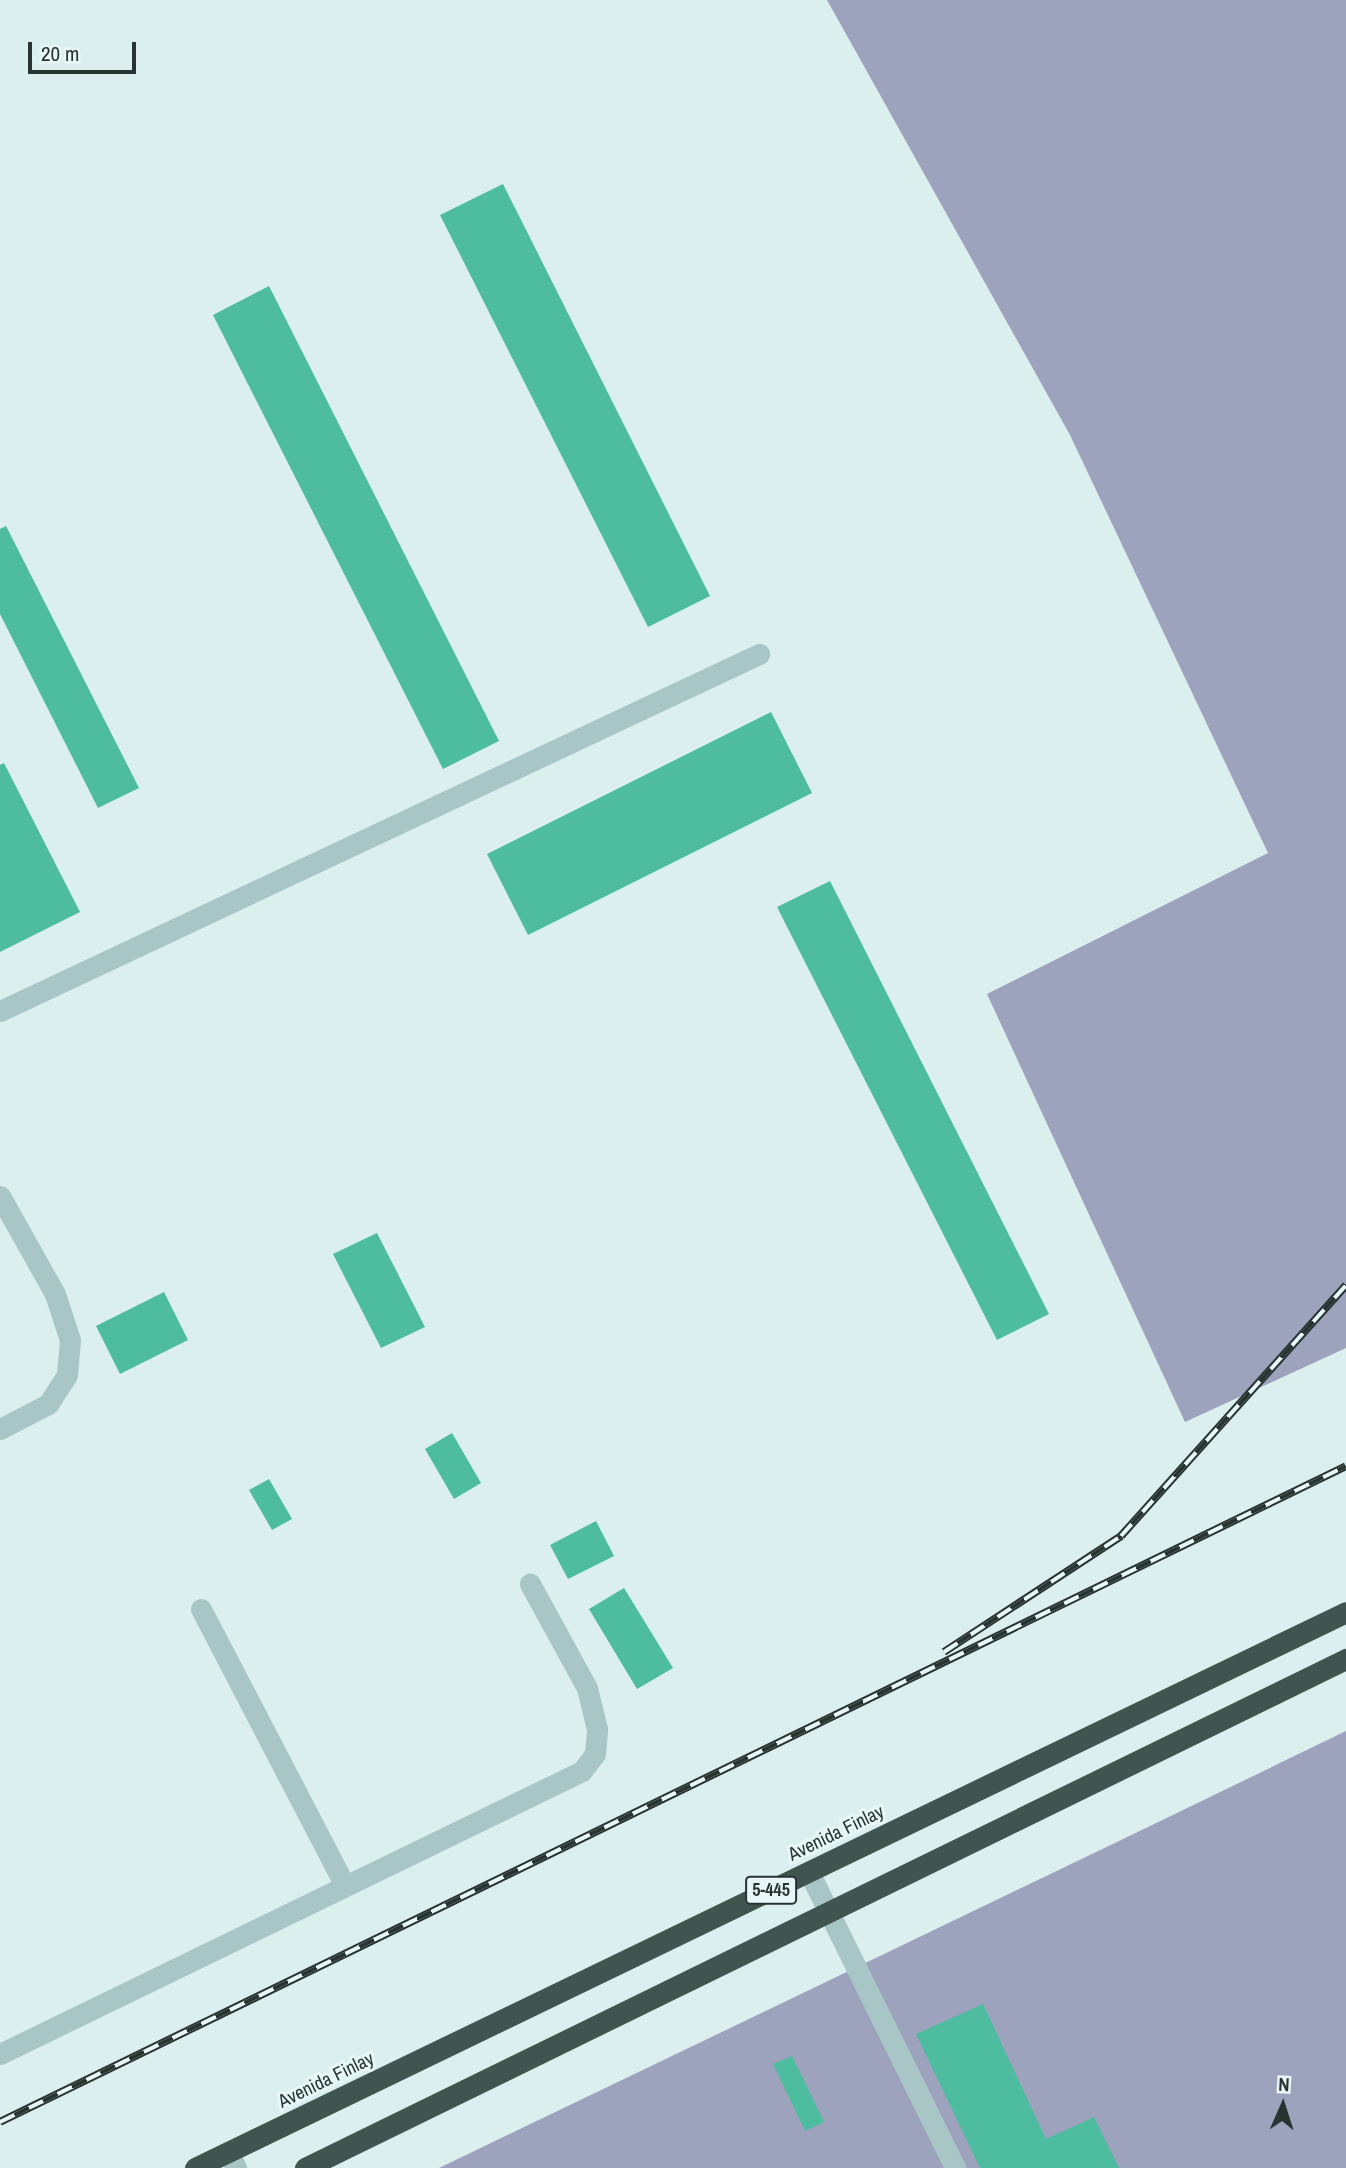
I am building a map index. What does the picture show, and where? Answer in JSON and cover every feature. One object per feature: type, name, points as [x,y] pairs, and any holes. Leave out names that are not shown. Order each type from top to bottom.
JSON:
[{"type":"highway","name":"Avenida Finlay","points":[[195,2168],[232,2160],[809,1872],[1346,1612]]},
{"type":"highway","name":"5-445","points":[[306,2168],[1346,1659]]},
{"type":"street","points":[[0,1010],[759,654]]},
{"type":"street","points":[[0,1196],[55,1294],[70,1340],[67,1375],[48,1404],[0,1429]]},
{"type":"street","points":[[0,2053],[582,1771],[596,1754],[597,1729],[587,1688],[530,1584]]},
{"type":"street","points":[[201,1609],[345,1886]]},
{"type":"street","points":[[809,1872],[955,2168]]},
{"type":"shaded area","points":[[827,0],[1346,0],[1346,1348],[1185,1422],[987,994],[1268,853],[1070,435]]},
{"type":"shaded area","points":[[1346,1731],[1346,2168],[439,2168],[1146,1828]]},
{"type":"building","points":[[503,184],[710,596],[648,627],[440,215]]},
{"type":"building","points":[[269,286],[499,741],[443,769],[213,315]]},
{"type":"building","points":[[6,526],[139,788],[98,808],[0,614],[0,529]]},
{"type":"building","points":[[771,712],[812,793],[528,935],[487,854]]},
{"type":"building","points":[[4,763],[80,912],[0,952],[0,765]]},
{"type":"building","points":[[830,881],[1049,1314],[997,1340],[777,907]]},
{"type":"building","points":[[377,1233],[425,1327],[381,1348],[333,1254]]},
{"type":"building","points":[[164,1292],[188,1340],[120,1374],[96,1326]]},
{"type":"building","points":[[452,1433],[481,1483],[454,1499],[425,1449]]},
{"type":"building","points":[[269,1479],[292,1519],[272,1530],[249,1490]]},
{"type":"building","points":[[596,1521],[614,1556],[568,1579],[550,1545]]},
{"type":"building","points":[[624,1588],[673,1668],[637,1689],[589,1609]]},
{"type":"building","points":[[983,2004],[1046,2139],[1094,2117],[1119,2168],[980,2168],[916,2034]]},
{"type":"building","points":[[792,2056],[824,2122],[805,2131],[773,2064]]},
{"type":"railway","points":[[944,1652],[1121,1536],[1346,1285]]},
{"type":"railway","points":[[0,2122],[1346,1466]]}]
